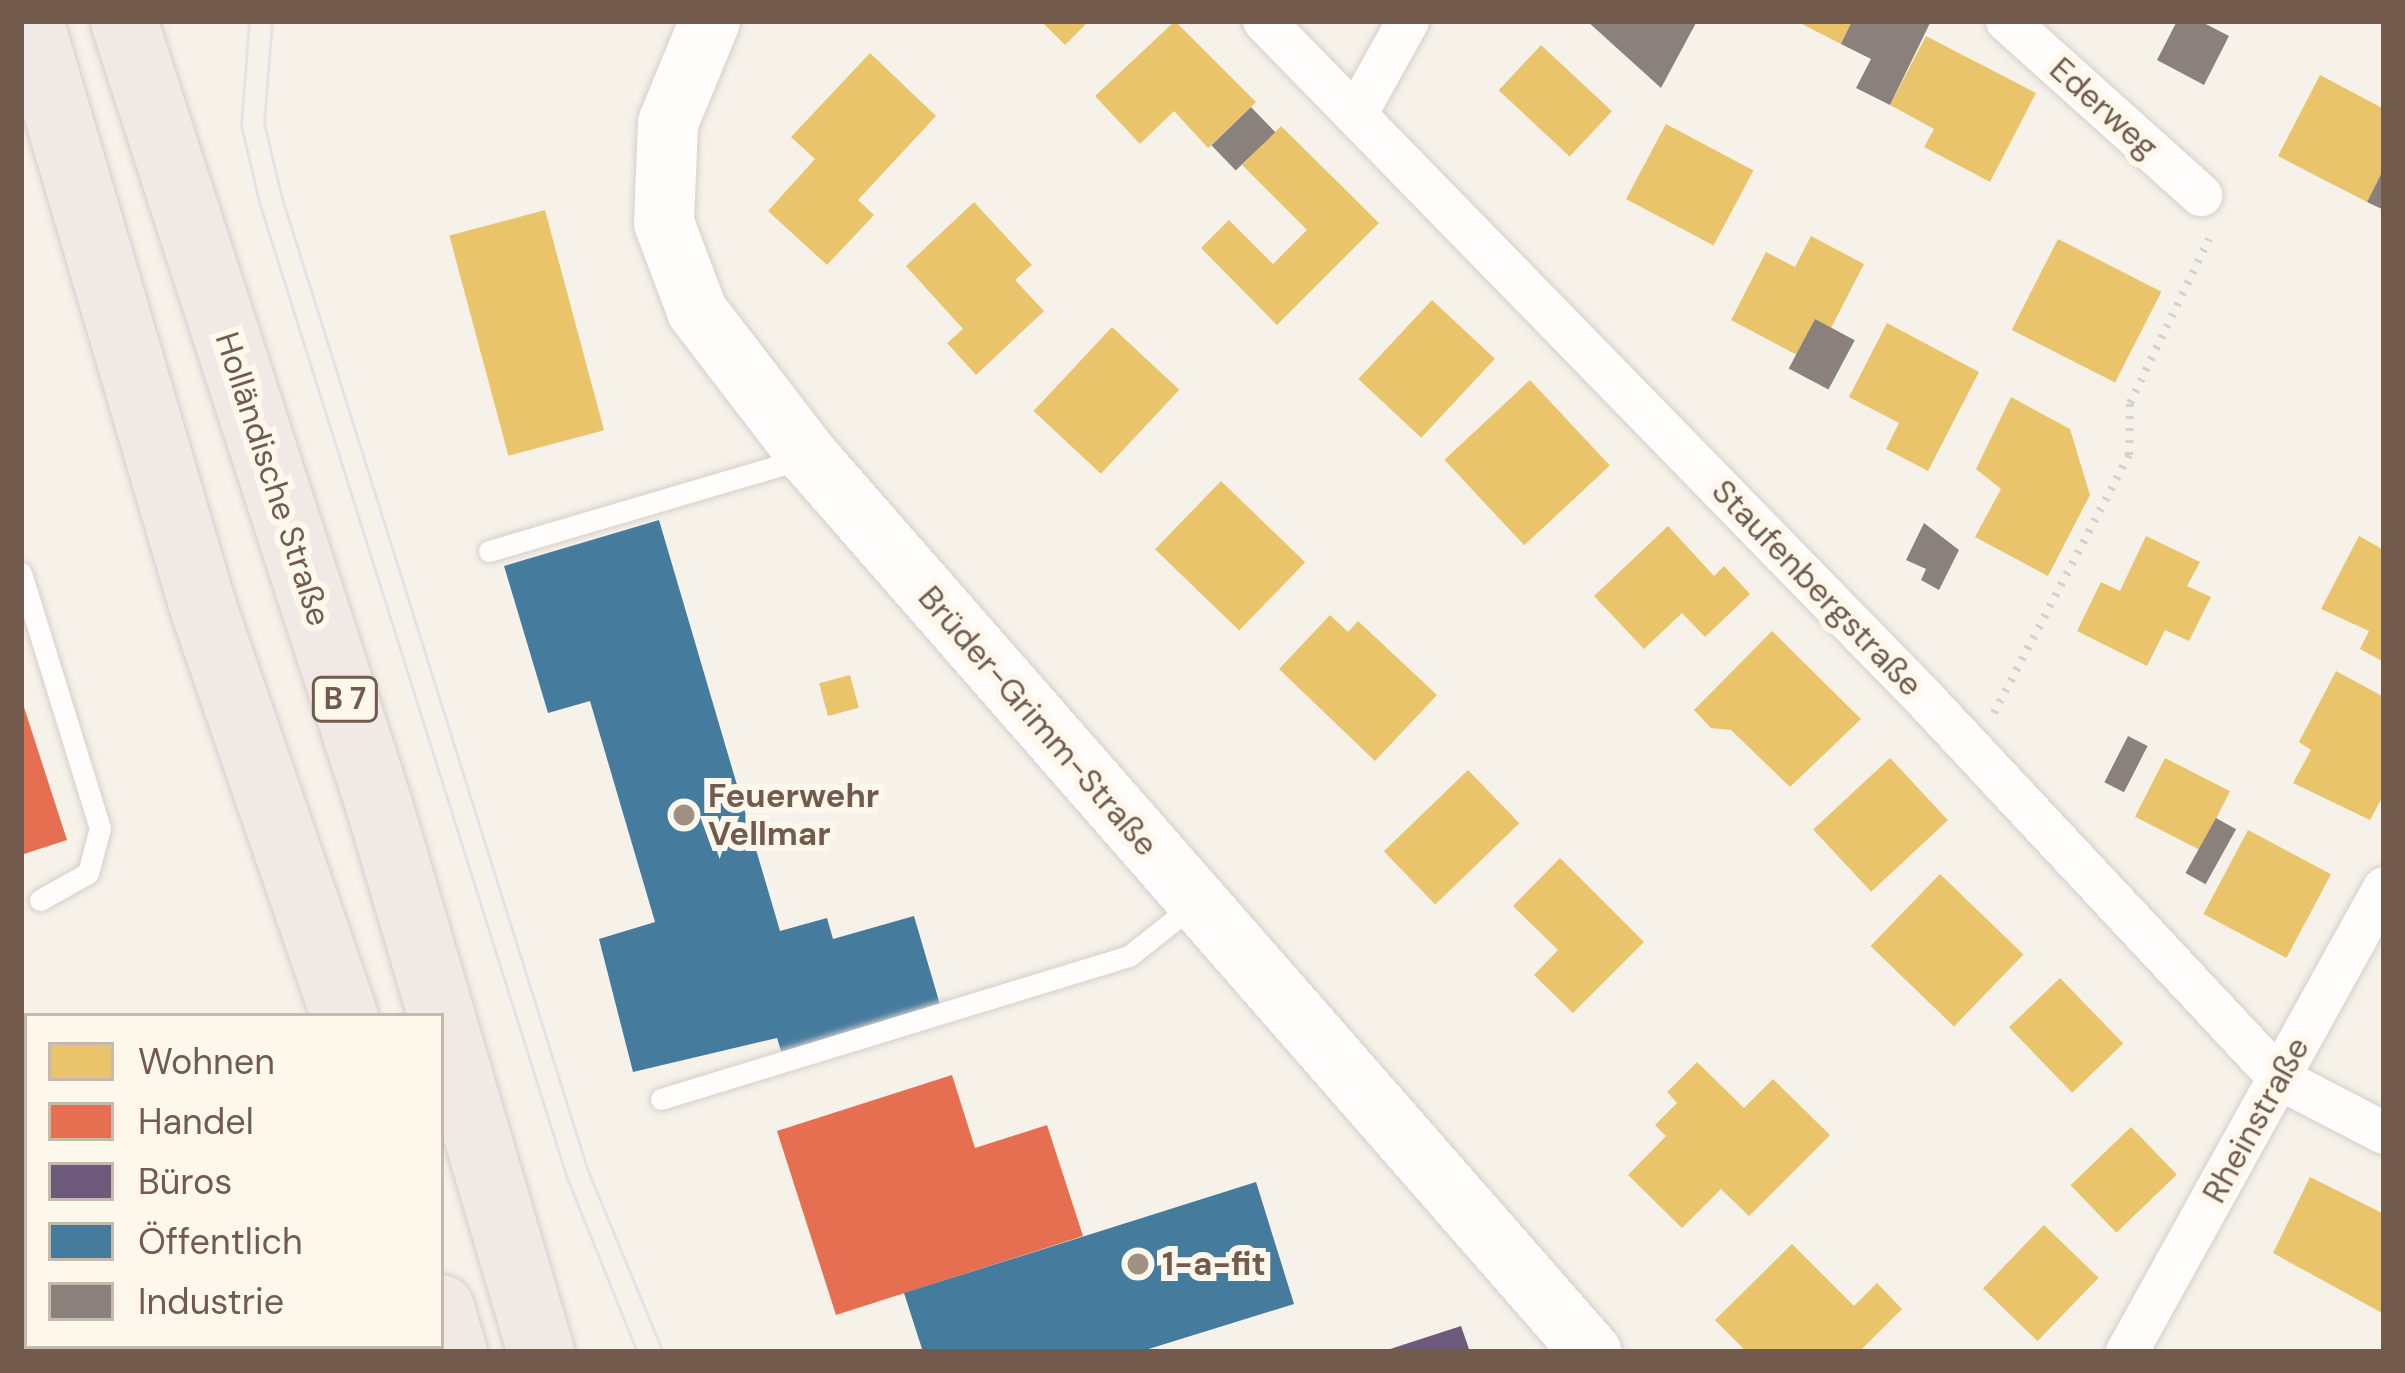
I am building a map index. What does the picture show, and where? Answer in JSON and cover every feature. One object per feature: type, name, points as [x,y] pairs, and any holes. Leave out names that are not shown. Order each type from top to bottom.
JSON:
[{"type":"highway","points":[[31,21],[203,608],[343,1013]]},
{"type":"highway","name":"Holländische Straße","points":[[124,21],[380,808],[441,1013]]},
{"type":"highway","name":"Holländische Straße","points":[[444,1024],[541,1352]]},
{"type":"highway","points":[[444,1318],[454,1352]]},
{"type":"street","name":"Brüder-Grimm-Straße","points":[[710,21],[668,123],[664,224],[697,311],[808,457],[1591,1352]]},
{"type":"street","name":"Staufenbergstraße","points":[[1264,21],[1974,752],[2280,1079],[2384,1133]]},
{"type":"street","points":[[1357,113],[1408,21]]},
{"type":"street","name":"Ederweg","points":[[2007,21],[2201,195]]},
{"type":"street","name":"Rheinstraße","points":[[2127,1352],[2384,888]]},
{"type":"lane","points":[[489,551],[808,457]]},
{"type":"lane","points":[[21,573],[100,828],[88,873],[40,900]]},
{"type":"lane","points":[[661,1100],[1129,956],[1197,902]]},
{"type":"path","points":[[1974,752],[2128,455],[2130,403],[2198,265]]},
{"type":"building: Wohnen","points":[[1041,21],[1089,21],[1065,45]]},
{"type":"building: Wohnen","points":[[1175,21],[1256,102],[1208,148],[1174,111],[1140,144],[1095,96]]},
{"type":"building: Wohnen","points":[[1796,21],[1852,21],[1841,44]]},
{"type":"building: Wohnen","points":[[1926,36],[2036,93],[1990,182],[1924,147],[1934,129],[1890,105]]},
{"type":"building: Wohnen","points":[[1541,45],[1612,111],[1570,156],[1499,90]]},
{"type":"building: Wohnen","points":[[870,53],[936,116],[858,200],[874,215],[827,265],[768,211],[815,159],[791,137]]},
{"type":"building: Wohnen","points":[[2320,75],[2384,109],[2384,168],[2367,202],[2278,156]]},
{"type":"building: Wohnen","points":[[1666,124],[1753,170],[1714,246],[1626,199]]},
{"type":"building: Wohnen","points":[[1281,126],[1379,223],[1277,325],[1201,248],[1229,220],[1273,264],[1307,230],[1242,165]]},
{"type":"building: Wohnen","points":[[974,202],[1032,265],[1015,280],[1044,311],[976,375],[947,343],[963,329],[906,266]]},
{"type":"building: Wohnen","points":[[545,210],[604,430],[508,456],[449,236]]},
{"type":"building: Wohnen","points":[[1811,236],[1864,264],[1831,328],[1815,319],[1797,355],[1731,320],[1766,252],[1795,267]]},
{"type":"building: Wohnen","points":[[2058,239],[2161,292],[2115,383],[2012,330]]},
{"type":"building: Wohnen","points":[[1432,300],[1495,359],[1421,438],[1358,379]]},
{"type":"building: Wohnen","points":[[1887,323],[1979,372],[1928,471],[1886,449],[1899,423],[1849,397]]},
{"type":"building: Wohnen","points":[[1112,327],[1179,390],[1101,474],[1034,411]]},
{"type":"building: Wohnen","points":[[1530,380],[1610,466],[1524,545],[1444,460]]},
{"type":"building: Wohnen","points":[[2011,397],[2070,429],[2090,495],[2048,576],[1975,537],[2001,489],[1976,469]]},
{"type":"building: Wohnen","points":[[1221,481],[1305,562],[1239,631],[1155,549]]},
{"type":"building: Wohnen","points":[[1668,526],[1714,576],[1724,566],[1750,594],[1705,637],[1682,613],[1644,649],[1594,596]]},
{"type":"building: Wohnen","points":[[2146,536],[2200,562],[2187,586],[2211,597],[2189,641],[2165,630],[2147,666],[2077,631],[2101,582],[2120,591]]},
{"type":"building: Wohnen","points":[[2359,536],[2384,550],[2384,662],[2360,649],[2369,631],[2321,609]]},
{"type":"building: Wohnen","points":[[1330,615],[1348,632],[1358,621],[1437,695],[1375,761],[1279,669]]},
{"type":"building: Wohnen","points":[[1772,631],[1861,719],[1790,787],[1731,730],[1711,728],[1694,710]]},
{"type":"building: Wohnen","points":[[2336,671],[2384,697],[2384,794],[2370,820],[2293,783],[2311,750],[2299,742]]},
{"type":"building: Wohnen","points":[[850,675],[859,708],[828,716],[819,683]]},
{"type":"building: Wohnen","points":[[1890,758],[1948,820],[1871,892],[1813,830]]},
{"type":"building: Wohnen","points":[[2165,758],[2230,791],[2200,850],[2135,817]]},
{"type":"building: Wohnen","points":[[1468,770],[1519,823],[1435,905],[1384,851]]},
{"type":"building: Wohnen","points":[[2248,830],[2331,874],[2286,958],[2203,914]]},
{"type":"building: Wohnen","points":[[1560,858],[1644,942],[1573,1013],[1534,975],[1558,950],[1513,906]]},
{"type":"building: Wohnen","points":[[1940,874],[2023,955],[1954,1027],[1871,946]]},
{"type":"building: Wohnen","points":[[2060,978],[2123,1043],[2072,1093],[2009,1027]]},
{"type":"building: Wohnen","points":[[1697,1062],[1744,1108],[1773,1079],[1830,1135],[1749,1216],[1721,1189],[1682,1228],[1628,1175],[1666,1136],[1655,1125],[1677,1103],[1667,1092]]},
{"type":"building: Wohnen","points":[[2131,1127],[2177,1174],[2116,1233],[2071,1185]]},
{"type":"building: Wohnen","points":[[2310,1177],[2384,1214],[2384,1314],[2273,1253]]},
{"type":"building: Wohnen","points":[[2044,1225],[2099,1278],[2038,1341],[1983,1288]]},
{"type":"building: Wohnen","points":[[1792,1244],[1854,1306],[1877,1283],[1902,1309],[1859,1352],[1747,1352],[1715,1320]]},
{"type":"building: Handel","points":[[21,702],[67,840],[21,855]]},
{"type":"building: Handel","points":[[24,1064],[24,1277],[21,1277]]},
{"type":"building: Handel","points":[[952,1075],[975,1148],[1047,1125],[1083,1236],[836,1315],[777,1131]]},
{"type":"building: Büros","points":[[1461,1326],[1470,1352],[1384,1352],[1384,1351]]},
{"type":"building: Öffentlich","name":"Feuerwehr Vellmar","points":[[659,520],[780,931],[827,918],[833,939],[914,916],[941,1008],[782,1054],[777,1038],[633,1072],[599,939],[655,922],[590,701],[548,713],[504,566]]},
{"type":"building: Öffentlich","name":"1-a-fit","points":[[1256,1182],[1294,1304],[1139,1352],[923,1352],[904,1293]]},
{"type":"building: Industrie","points":[[1587,21],[1697,21],[1661,88]]},
{"type":"building: Industrie","points":[[1852,21],[1931,21],[1890,105],[1856,88],[1871,59],[1841,44]]},
{"type":"building: Industrie","points":[[2177,21],[2200,21],[2229,36],[2204,85],[2157,60]]},
{"type":"building: Industrie","points":[[1251,107],[1275,132],[1236,170],[1211,145]]},
{"type":"building: Industrie","points":[[2384,168],[2384,210],[2367,202]]},
{"type":"building: Industrie","points":[[1815,319],[1855,340],[1828,390],[1789,368]]},
{"type":"building: Industrie","points":[[1924,523],[1959,550],[1939,590],[1921,580],[1926,569],[1906,560]]},
{"type":"building: Industrie","points":[[2128,736],[2148,746],[2124,792],[2104,782]]},
{"type":"building: Industrie","points":[[2216,818],[2236,829],[2206,884],[2185,873]]},
{"type":"tram line","points":[[249,21],[241,125],[259,202],[567,1178],[637,1352]]},
{"type":"tram line","points":[[272,21],[264,123],[281,195],[588,1171],[663,1352]]},
{"type":"place","name":"Feuerwehr Vellmar","points":[[684,815]]},
{"type":"place","name":"1-a-fit","points":[[1138,1264]]}]
